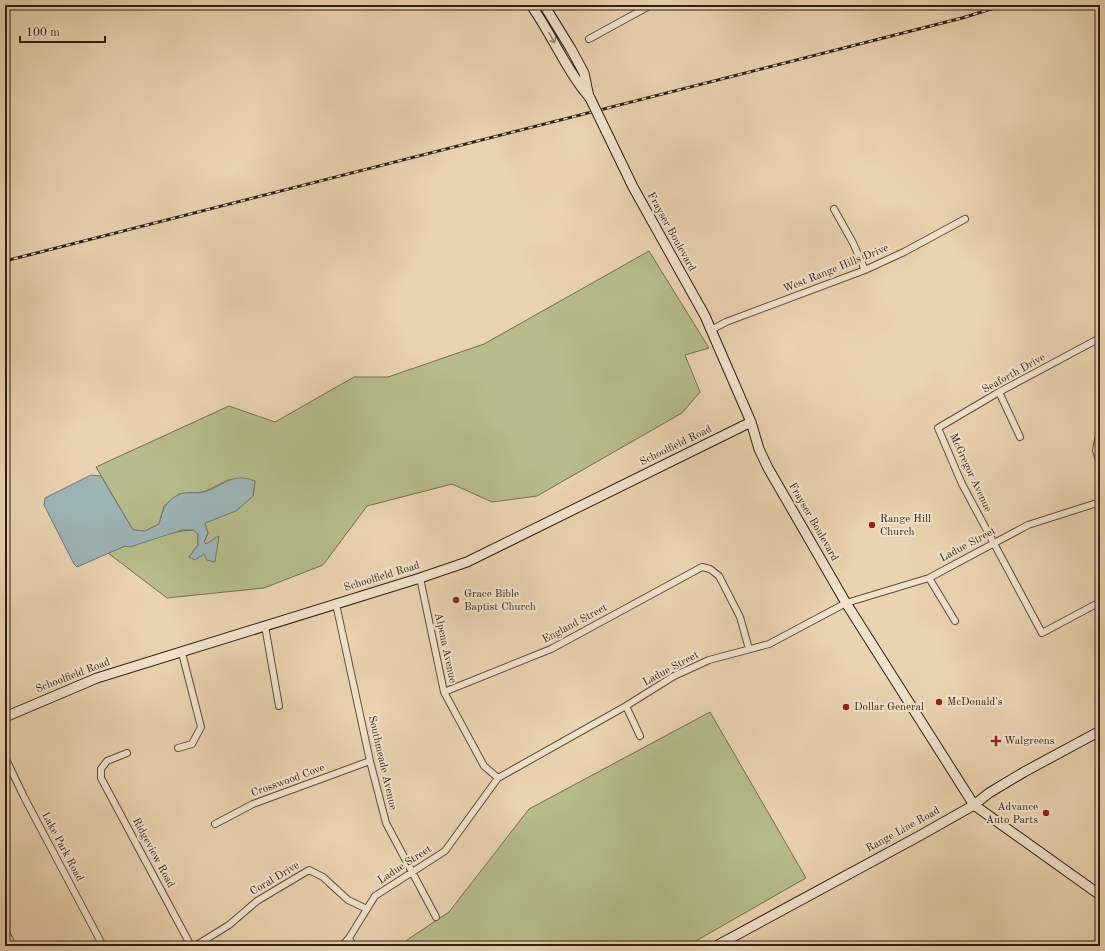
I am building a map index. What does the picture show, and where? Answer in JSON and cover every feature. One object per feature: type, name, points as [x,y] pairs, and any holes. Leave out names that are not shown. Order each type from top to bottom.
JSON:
[{"type":"main road","points":[[531,5],[576,82],[590,98]]},
{"type":"main road","points":[[544,5],[584,73],[590,98]]},
{"type":"main road","name":"Frayser Boulevard","points":[[590,98],[633,187],[705,316],[751,422],[759,449],[768,468],[846,603],[974,805],[1100,895]]},
{"type":"main road","name":"Schoolfield Road","points":[[5,717],[97,678],[468,562],[751,422]]},
{"type":"main road","name":"Range Line Road","points":[[716,946],[726,944],[974,805],[989,793],[1024,772],[1100,731]]},
{"type":"street","points":[[589,39],[651,5]]},
{"type":"street","points":[[834,209],[865,270]]},
{"type":"street","name":"West Range Hills Drive","points":[[711,330],[726,322],[865,270],[904,252],[965,219]]},
{"type":"street","name":"Seaforth Drive","points":[[938,428],[1000,392],[1100,338]]},
{"type":"street","points":[[1000,392],[1020,437]]},
{"type":"street","name":"McGregor Avenue","points":[[938,428],[962,484],[1042,633],[1100,602]]},
{"type":"street","points":[[1099,432],[1096,450],[1100,465]]},
{"type":"street","name":"Ladue Street","points":[[342,946],[349,938],[375,896],[445,851],[498,778],[626,706],[674,676],[709,660],[770,644],[846,603],[929,578],[1028,525],[1100,502]]},
{"type":"street","name":"England Street","points":[[444,692],[552,649],[702,567],[710,569],[719,576],[740,617],[749,649]]},
{"type":"street","name":"Alpena Avenue","points":[[420,578],[444,692],[484,766],[498,778]]},
{"type":"street","points":[[929,578],[955,621]]},
{"type":"street","name":"Southmeade Avenue","points":[[336,604],[370,761],[386,822],[436,917]]},
{"type":"street","points":[[265,626],[279,706]]},
{"type":"street","points":[[178,748],[192,744],[201,727],[182,652]]},
{"type":"street","points":[[626,706],[640,736]]},
{"type":"street","name":"Ridgeview Road","points":[[127,753],[107,761],[100,769],[101,778],[191,946]]},
{"type":"street","name":"Lake Park Road","points":[[5,757],[24,797],[103,946]]},
{"type":"street","name":"Crosswood Cove","points":[[215,824],[253,804],[370,761]]},
{"type":"street","name":"Coral Drive","points":[[195,946],[229,925],[257,901],[309,870],[323,876],[348,900],[367,909]]},
{"type":"street","points":[[5,931],[13,946]]},
{"type":"street","points":[[349,938],[353,946]]},
{"type":"green space","points":[[649,251],[709,348],[685,355],[700,392],[682,413],[537,496],[492,502],[452,484],[367,506],[323,565],[264,588],[167,598],[108,553],[150,538],[193,530],[198,534],[198,545],[189,557],[219,536],[206,544],[204,542],[208,533],[204,522],[236,511],[253,496],[255,481],[228,480],[204,492],[179,494],[164,506],[159,524],[145,531],[133,530],[96,467],[229,406],[275,422],[354,377],[388,377],[484,344]]},
{"type":"green space","points":[[710,712],[806,878],[687,946],[403,946],[401,944],[449,912],[529,809]]},
{"type":"water","points":[[91,475],[101,476],[133,530],[145,531],[159,524],[167,504],[178,495],[210,490],[233,479],[247,478],[255,481],[253,496],[236,511],[205,523],[208,533],[204,542],[206,544],[219,536],[215,562],[207,560],[204,554],[195,560],[189,557],[198,545],[198,534],[193,530],[182,530],[130,547],[125,546],[77,567],[74,564],[44,505],[45,498]]},
{"type":"railway","points":[[5,261],[962,18],[1004,5]]},
{"type":"place","name":"Range Hill Church","points":[[872,525]]},
{"type":"place","name":"Grace Bible Baptist Church","points":[[456,600]]},
{"type":"place","name":"McDonald's","points":[[939,702]]},
{"type":"place","name":"Dollar General","points":[[846,707]]},
{"type":"place","name":"Walgreens","points":[[996,741]]},
{"type":"place","name":"Advance Auto Parts","points":[[1046,813]]}]
